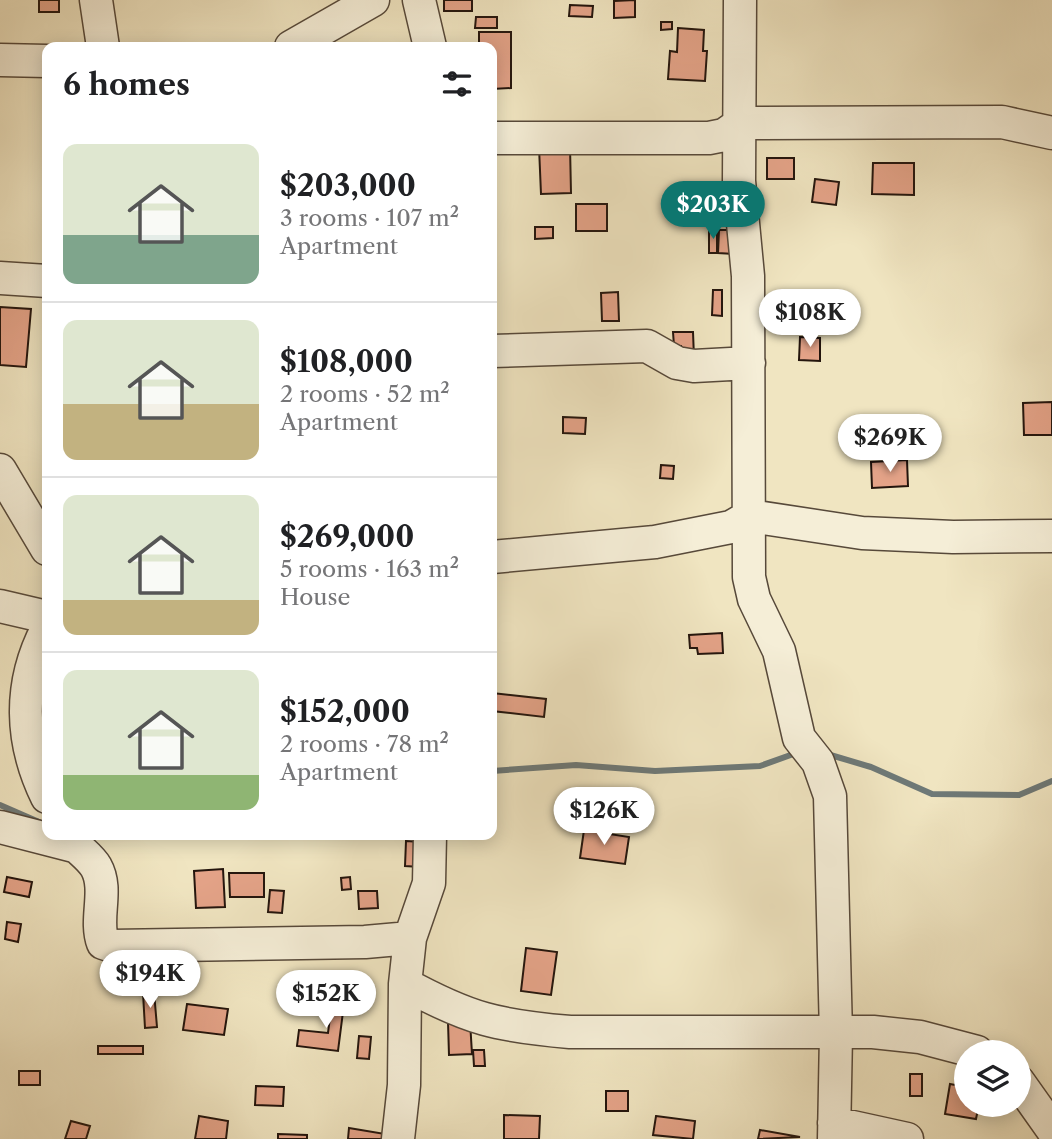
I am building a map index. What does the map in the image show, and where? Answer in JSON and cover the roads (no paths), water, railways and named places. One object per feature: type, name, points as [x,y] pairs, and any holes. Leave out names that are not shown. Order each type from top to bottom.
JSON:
[{"type":"street","points":[[96,0],[102,42]]},
{"type":"street","points":[[300,42],[373,0]]},
{"type":"street","points":[[419,0],[429,42]]},
{"type":"street","points":[[740,0],[739,181],[747,243],[750,363],[749,577],[754,599],[779,651],[799,738],[818,762],[830,796],[836,1034],[834,1131],[907,1139]]},
{"type":"street","points":[[0,60],[42,61]]},
{"type":"street","points":[[497,138],[709,138],[724,135],[741,123],[1002,122],[1052,133]]},
{"type":"street","points":[[0,278],[42,281]]},
{"type":"street","points":[[497,351],[648,346],[677,363],[694,366],[750,363]]},
{"type":"street","points":[[0,470],[42,541]]},
{"type":"street","points":[[497,557],[655,542],[731,527],[750,516],[862,533],[953,537],[1052,536]]},
{"type":"street","points":[[0,606],[42,616]]},
{"type":"street","points":[[42,641],[29,673],[27,719],[28,754],[42,786]]},
{"type":"street","points":[[0,827],[42,835]]},
{"type":"street","points":[[398,1139],[404,1085],[405,984],[410,938],[429,883],[431,840]]},
{"type":"street","points":[[71,841],[97,868],[101,895],[98,930],[103,943],[112,946],[365,942],[410,938]]},
{"type":"street","points":[[405,984],[476,1019],[520,1028],[570,1032],[873,1032],[920,1037],[954,1046]]},
{"type":"street","points":[[1031,1099],[1052,1129]]},
{"type":"waterway","points":[[497,771],[576,765],[655,771],[760,766],[799,752]]},
{"type":"waterway","points":[[827,754],[871,767],[932,794],[1019,795],[1052,781]]},
{"type":"waterway","points":[[0,805],[39,822]]}]
